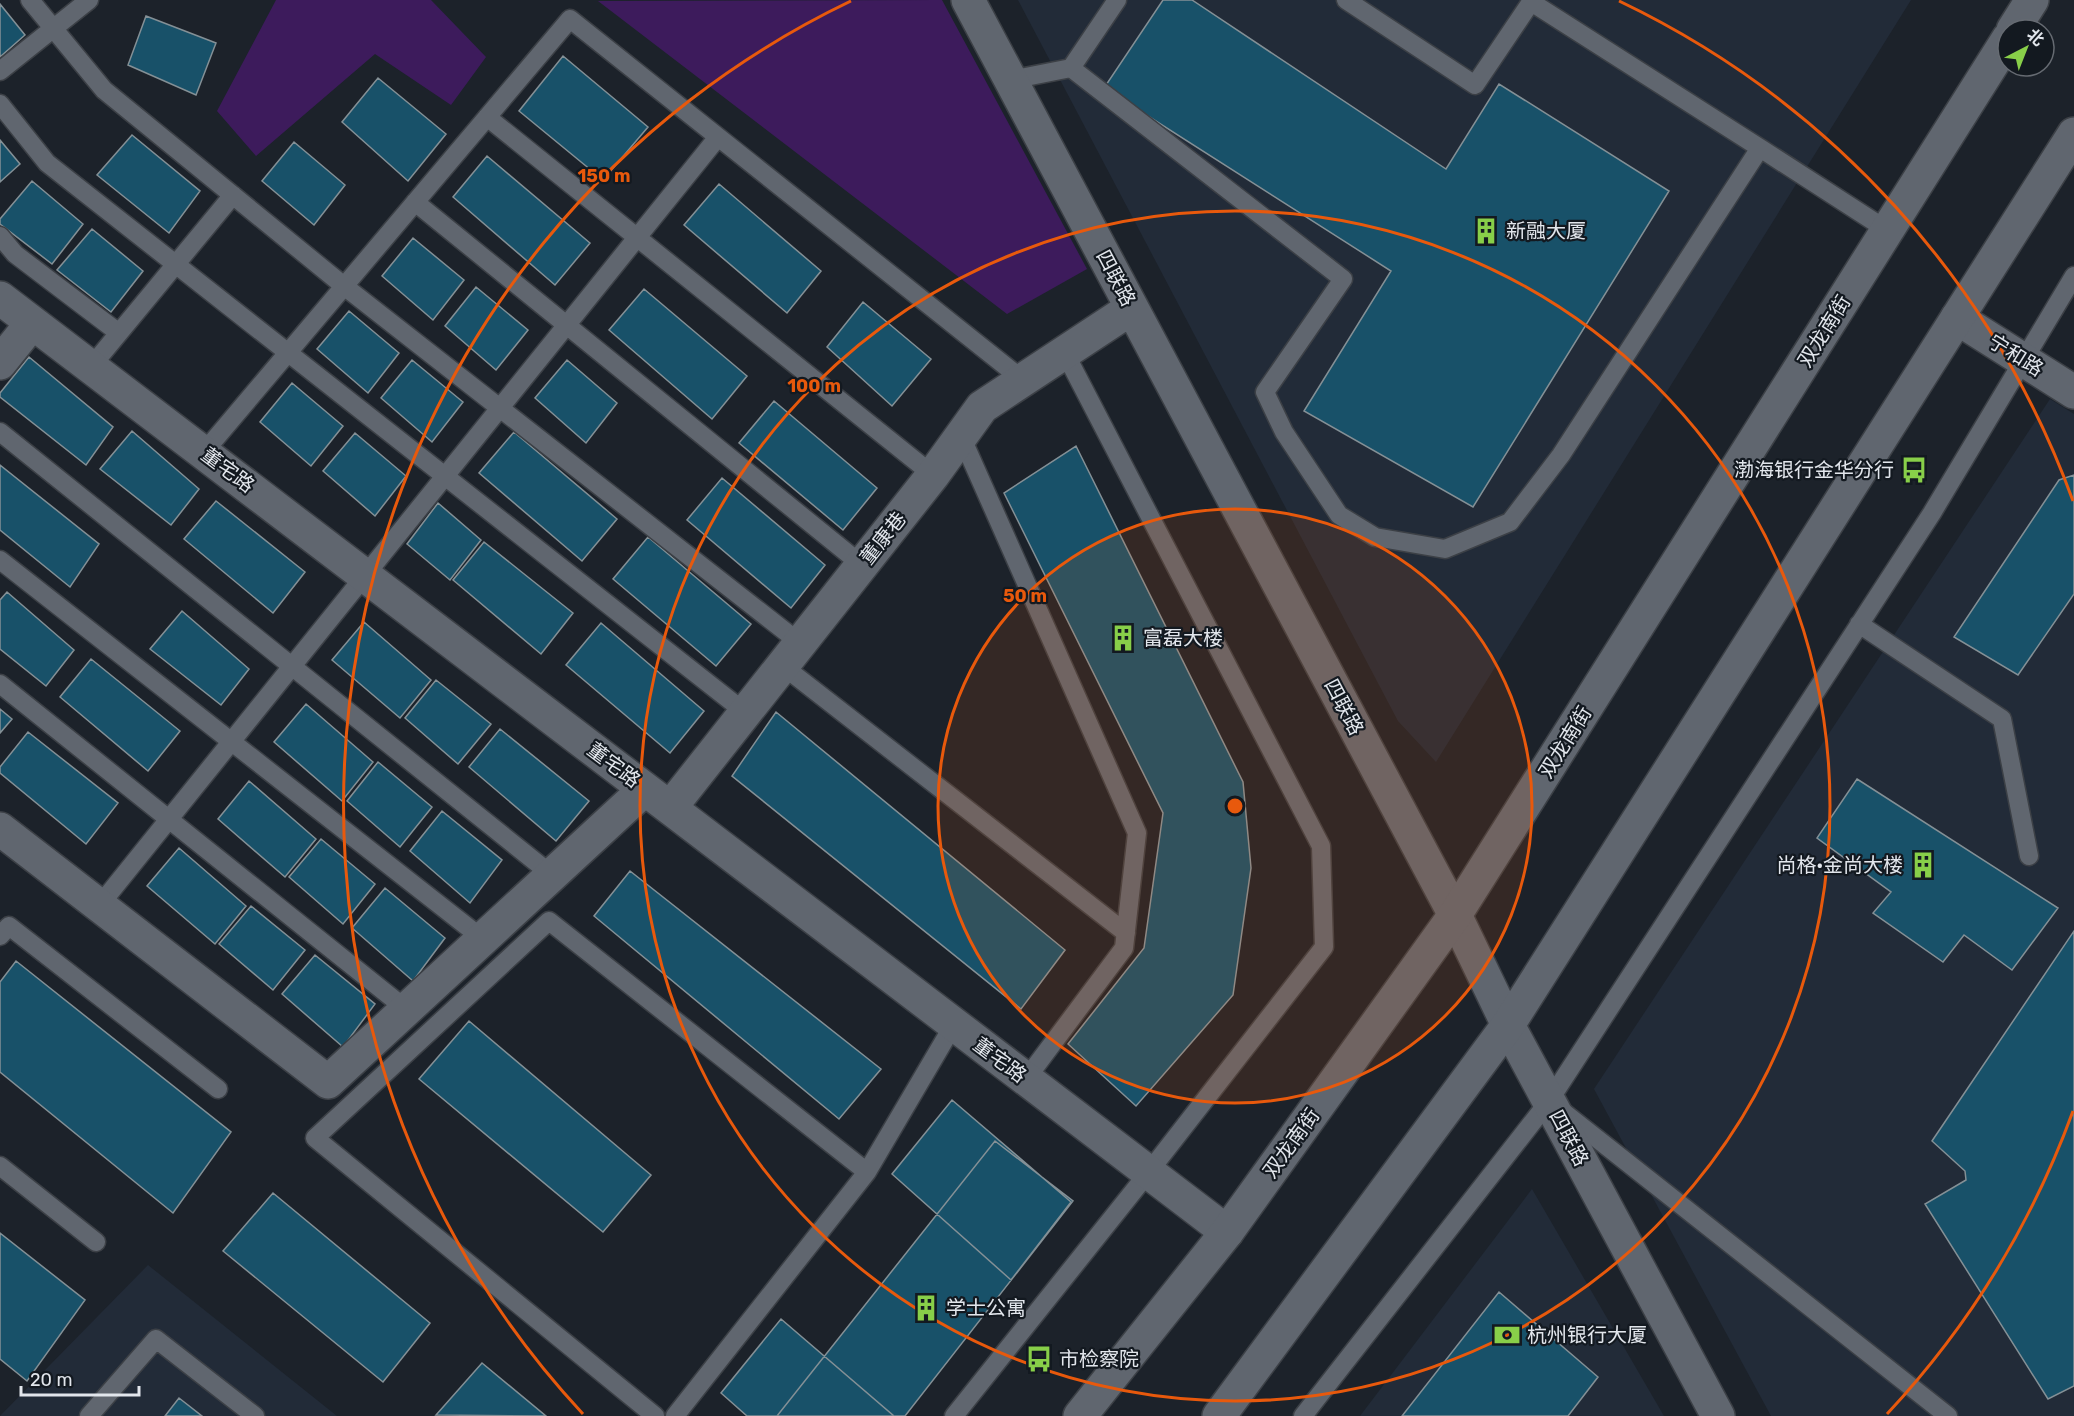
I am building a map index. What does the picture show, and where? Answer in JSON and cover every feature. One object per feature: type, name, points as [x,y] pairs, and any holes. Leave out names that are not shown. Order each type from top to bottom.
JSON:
[{"type":"street","name":"四联路","points":[[968,0],[1455,915],[1508,1025],[1718,1416]]},
{"type":"street","points":[[2021,18],[2032,0]]},
{"type":"street","name":"双龙南街","points":[[1080,1416],[1227,1232],[1455,915],[1996,58]]},
{"type":"street","points":[[1219,1416],[1508,1025],[2074,134]]},
{"type":"street","name":"董宅路","points":[[0,298],[1227,1232]]},
{"type":"street","name":"董康巷","points":[[670,808],[933,474],[982,407],[1132,308]]},
{"type":"street","name":"宁和路","points":[[1957,318],[2074,392]]},
{"type":"street","points":[[0,363],[32,323]]},
{"type":"street","points":[[0,829],[328,1082],[645,789]]},
{"type":"lane","points":[[30,0],[104,90],[344,286],[500,408],[1126,933]]},
{"type":"lane","points":[[0,71],[89,0]]},
{"type":"lane","points":[[1010,80],[1071,68],[1117,0]]},
{"type":"lane","points":[[1346,0],[1475,85],[1531,2],[1887,230]]},
{"type":"lane","points":[[204,452],[570,19],[1023,380]]},
{"type":"lane","points":[[1071,68],[1342,279],[1265,392],[1284,432],[1339,515],[1375,537],[1445,549],[1510,522],[1561,455],[1760,148]]},
{"type":"lane","points":[[0,104],[47,164],[746,713]]},
{"type":"lane","points":[[487,117],[933,474]]},
{"type":"lane","points":[[99,906],[718,137]]},
{"type":"lane","points":[[90,368],[233,195]]},
{"type":"lane","points":[[415,202],[862,565]]},
{"type":"lane","points":[[0,236],[15,254],[119,333]]},
{"type":"lane","points":[[1303,1416],[1549,1101],[1932,513],[2074,276]]},
{"type":"lane","points":[[954,1416],[1148,1173],[1324,947],[1321,846],[1065,353]]},
{"type":"lane","points":[[0,432],[552,875]]},
{"type":"lane","points":[[961,436],[1137,832],[1124,948],[1026,1079]]},
{"type":"lane","points":[[0,560],[483,939]]},
{"type":"lane","points":[[1860,624],[2002,719],[2029,856]]},
{"type":"lane","points":[[0,684],[406,1009]]},
{"type":"lane","points":[[655,1416],[315,1138],[549,921],[867,1172]]},
{"type":"lane","points":[[0,936],[9,926],[219,1089]]},
{"type":"lane","points":[[675,1416],[867,1172],[954,1024]]},
{"type":"lane","points":[[1549,1101],[1948,1416]]},
{"type":"lane","points":[[0,1166],[96,1242]]},
{"type":"lane","points":[[89,1416],[156,1339],[255,1416]]},
{"type":"shaded area","points":[[276,0],[431,0],[486,57],[451,105],[375,54],[256,156],[217,111]]},
{"type":"shaded area","points":[[942,0],[1087,269],[1007,314],[598,1]]},
{"type":"shaded area","points":[[1018,0],[1911,0],[1436,762],[1398,721]]},
{"type":"shaded area","points":[[2050,399],[2074,414],[2074,1416],[1771,1416],[1594,1089]]},
{"type":"shaded area","points":[[1532,1189],[1664,1416],[1360,1416]]},
{"type":"shaded area","points":[[148,1265],[337,1416],[0,1416]]},
{"type":"building","name":"新融大厦","points":[[1163,0],[1192,0],[1446,169],[1499,84],[1669,191],[1473,507],[1304,411],[1391,271],[1104,88]]},
{"type":"building","points":[[0,4],[25,35],[0,57]]},
{"type":"building","points":[[146,16],[216,43],[196,95],[128,65]]},
{"type":"building","points":[[563,56],[648,127],[603,180],[519,111]]},
{"type":"building","points":[[378,78],[446,134],[408,181],[342,122]]},
{"type":"building","points":[[132,135],[200,191],[169,233],[97,175]]},
{"type":"building","points":[[0,140],[20,164],[0,182]]},
{"type":"building","points":[[294,142],[345,185],[314,225],[262,181]]},
{"type":"building","points":[[487,156],[590,243],[555,285],[453,197]]},
{"type":"building","points":[[32,181],[83,224],[52,264],[0,224],[0,219]]},
{"type":"building","points":[[719,184],[821,271],[787,313],[684,225]]},
{"type":"building","points":[[92,229],[143,271],[111,312],[57,270]]},
{"type":"building","points":[[413,238],[464,280],[433,320],[382,276]]},
{"type":"building","points":[[476,287],[528,330],[496,370],[445,326]]},
{"type":"building","points":[[644,289],[747,376],[712,419],[609,330]]},
{"type":"building","points":[[863,302],[931,359],[892,406],[827,347]]},
{"type":"building","points":[[349,311],[399,353],[368,393],[317,349]]},
{"type":"building","points":[[29,357],[113,427],[86,465],[0,397],[0,393]]},
{"type":"building","points":[[412,360],[463,402],[432,442],[381,398]]},
{"type":"building","points":[[567,360],[617,403],[586,443],[535,398]]},
{"type":"building","points":[[292,383],[343,426],[311,466],[260,422]]},
{"type":"building","points":[[774,401],[877,488],[843,530],[739,443]]},
{"type":"building","points":[[132,431],[199,489],[171,525],[100,469]]},
{"type":"building","points":[[514,432],[617,519],[582,561],[479,473]]},
{"type":"building","points":[[355,433],[406,476],[375,516],[323,471]]},
{"type":"building","name":"富磊大楼","points":[[1076,446],[1243,782],[1251,868],[1233,995],[1136,1106],[1068,1044],[1144,948],[1163,813],[1004,493]]},
{"type":"building","points":[[0,465],[99,544],[70,587],[0,530]]},
{"type":"building","points":[[2074,475],[2074,594],[2018,675],[1954,637],[2059,480]]},
{"type":"building","points":[[722,478],[825,565],[791,608],[687,520]]},
{"type":"building","points":[[216,501],[305,572],[273,613],[184,539]]},
{"type":"building","points":[[438,503],[481,540],[450,580],[407,544]]},
{"type":"building","points":[[648,537],[751,624],[716,666],[613,579]]},
{"type":"building","points":[[484,542],[573,613],[541,654],[453,580]]},
{"type":"building","points":[[7,592],[74,650],[46,686],[0,649],[0,600]]},
{"type":"building","points":[[182,611],[249,669],[221,705],[150,649]]},
{"type":"building","points":[[364,622],[431,680],[400,718],[332,660]]},
{"type":"building","points":[[601,623],[704,711],[670,753],[566,665]]},
{"type":"building","points":[[91,659],[180,731],[148,771],[60,697]]},
{"type":"building","points":[[436,680],[491,724],[458,764],[405,718]]},
{"type":"building","points":[[306,704],[373,762],[342,801],[274,742]]},
{"type":"building","points":[[0,709],[12,719],[0,733]]},
{"type":"building","points":[[776,712],[1065,950],[1021,1009],[732,776]]},
{"type":"building","points":[[500,729],[589,801],[556,841],[469,767]]},
{"type":"building","points":[[28,732],[118,803],[86,844],[0,773],[0,767]]},
{"type":"building","points":[[378,762],[432,807],[400,847],[347,801]]},
{"type":"building","name":"尚格·金尚大楼","points":[[1857,779],[2058,908],[2012,970],[1964,935],[1943,962],[1873,913],[1891,892],[1817,838]]},
{"type":"building","points":[[249,781],[316,839],[285,877],[218,819]]},
{"type":"building","points":[[442,811],[502,860],[470,903],[410,851]]},
{"type":"building","points":[[321,839],[375,884],[343,924],[289,877]]},
{"type":"building","points":[[179,848],[246,906],[215,944],[147,886]]},
{"type":"building","points":[[630,871],[881,1069],[839,1119],[594,916]]},
{"type":"building","points":[[385,888],[445,938],[413,981],[352,928]]},
{"type":"building","points":[[251,906],[305,950],[273,990],[219,944]]},
{"type":"building","points":[[2074,931],[2074,1386],[2048,1399],[1925,1204],[1966,1180],[1965,1171],[1932,1141]]},
{"type":"building","points":[[315,955],[375,1004],[343,1047],[282,994]]},
{"type":"building","points":[[16,961],[231,1132],[173,1213],[0,1072],[0,982]]},
{"type":"building","points":[[469,1021],[651,1175],[603,1232],[419,1079]]},
{"type":"building","points":[[952,1100],[1071,1202],[1011,1280],[892,1174]]},
{"type":"building","name":"学士公寓","points":[[995,1141],[1073,1201],[905,1416],[777,1416]]},
{"type":"building","points":[[273,1193],[430,1323],[383,1382],[223,1251]]},
{"type":"building","points":[[0,1233],[85,1300],[27,1381],[0,1359]]},
{"type":"building","name":"杭州银行大厦","points":[[1499,1292],[1598,1377],[1568,1416],[1402,1416]]},
{"type":"building","points":[[781,1319],[894,1416],[747,1416],[721,1393]]},
{"type":"building","points":[[482,1363],[546,1416],[436,1415]]},
{"type":"building","points":[[179,1398],[202,1416],[165,1416]]},
{"type":"place","name":"新融大厦","points":[[1486,231]]},
{"type":"place","name":"渤海银行金华分行","points":[[1914,470]]},
{"type":"place","name":"富磊大楼","points":[[1123,638]]},
{"type":"place","name":"尚格·金尚大楼","points":[[1923,865]]},
{"type":"place","name":"学士公寓","points":[[926,1308]]},
{"type":"place","name":"杭州银行大厦","points":[[1507,1335]]},
{"type":"place","name":"市检察院","points":[[1039,1359]]}]
